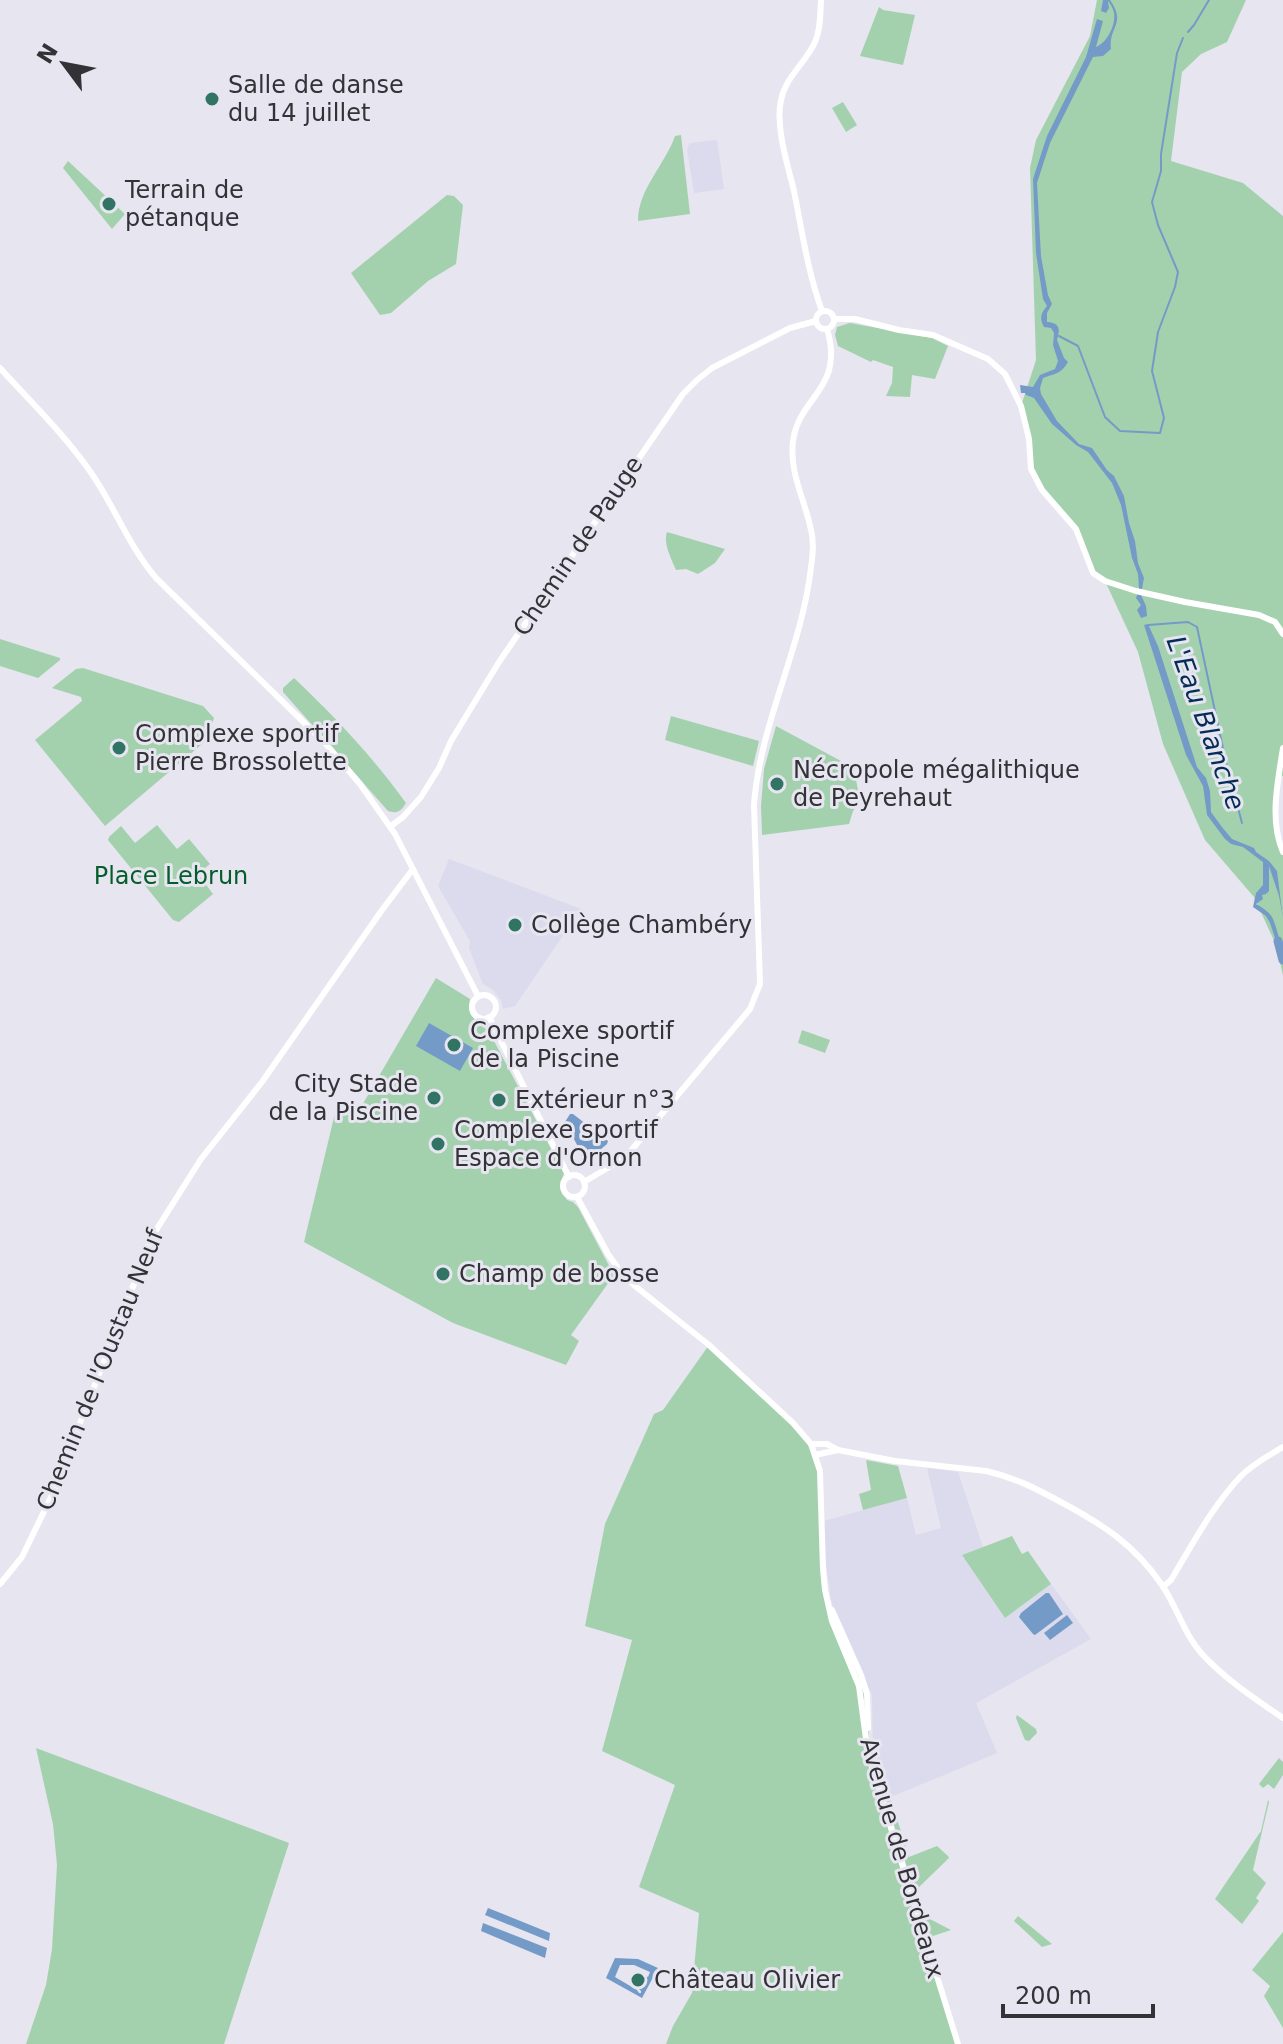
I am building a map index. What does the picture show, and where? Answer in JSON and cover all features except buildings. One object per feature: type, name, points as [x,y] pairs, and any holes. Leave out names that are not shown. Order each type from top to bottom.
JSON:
[{"type":"street","points":[[821,0],[817,39],[788,81],[780,113],[813,285],[822,311]]},
{"type":"street","points":[[822,311],[830,312],[834,319],[833,325],[827,329],[820,327],[816,321],[822,311]]},
{"type":"street","points":[[834,319],[855,319],[933,335],[988,359],[1005,374],[1021,406],[1029,439],[1031,469],[1042,490],[1076,529],[1093,573],[1105,581],[1140,592],[1259,615],[1275,622],[1283,634]]},
{"type":"street","name":"Chemin de Pauge","points":[[391,826],[421,797],[499,662],[686,390],[712,368],[790,328],[816,321]]},
{"type":"street","points":[[584,1182],[629,1153],[750,1009],[760,984],[754,805],[768,728],[804,613],[810,582],[813,542],[796,483],[793,444],[799,422],[827,378],[831,349],[827,329]]},
{"type":"street","points":[[0,368],[86,465],[138,555],[156,578],[344,763],[391,826],[478,996]]},
{"type":"street","points":[[1283,748],[1275,816],[1283,852]]},
{"type":"street","name":"Chemin de l'Oustau Neuf","points":[[0,1584],[22,1557],[52,1495],[153,1235],[207,1149],[262,1082],[413,869]]},
{"type":"street","points":[[478,996],[489,996],[495,1001],[495,1012],[489,1017],[478,1017],[473,1011],[478,996]]},
{"type":"street","points":[[489,1017],[569,1177]]},
{"type":"street","points":[[578,1176],[584,1182],[583,1193],[577,1197],[567,1195],[563,1189],[569,1177],[578,1176]]},
{"type":"street","points":[[577,1197],[625,1278],[709,1345],[793,1423],[811,1444],[820,1471],[823,1572]]},
{"type":"street","points":[[811,1444],[827,1444],[838,1450],[895,1461],[986,1471],[1019,1480],[1088,1516],[1129,1545],[1163,1587],[1203,1655],[1225,1676],[1283,1718]]},
{"type":"street","points":[[1163,1587],[1171,1580],[1205,1524],[1243,1474],[1283,1447]]},
{"type":"street","points":[[815,1455],[838,1450]]},
{"type":"street","name":"Avenue de Bordeaux","points":[[823,1572],[834,1627],[859,1686],[868,1754],[958,2044]]},
{"type":"street","name":"Avenue de Bordeaux","points":[[823,1572],[829,1603],[867,1694],[873,1768]]},
{"type":"shaded area","points":[[717,140],[724,189],[694,193],[687,149],[690,143]]},
{"type":"shaded area","name":"Collège Chambéry","points":[[449,859],[581,909],[515,1006],[503,1009],[501,1000],[493,990],[483,984],[469,948],[470,941],[438,886]]},
{"type":"shaded area","points":[[927,1468],[958,1472],[983,1547],[962,1555],[1005,1618],[1051,1584],[1091,1639],[976,1703],[997,1753],[886,1799],[873,1754],[872,1695],[839,1625],[831,1600],[824,1521],[907,1498],[916,1535],[941,1528]]},
{"type":"green space","points":[[1097,0],[1246,0],[1227,42],[1201,54],[1182,72],[1171,161],[1243,183],[1283,216],[1283,776],[1279,776],[1275,816],[1283,852],[1283,976],[1277,947],[1254,897],[1205,840],[1163,744],[1138,652],[1105,581],[1093,573],[1076,529],[1042,490],[1031,469],[1021,406],[1036,360],[1030,168],[1036,140],[1090,36]]},
{"type":"green space","points":[[879,7],[915,15],[903,65],[860,56]]},
{"type":"green space","points":[[843,102],[857,125],[846,132],[832,108]]},
{"type":"green space","points":[[681,135],[690,214],[638,221],[647,188],[675,136]]},
{"type":"green space","points":[[68,161],[125,214],[112,229],[63,168]]},
{"type":"green space","points":[[447,195],[454,196],[463,205],[456,264],[428,281],[391,313],[380,315],[351,273]]},
{"type":"green space","points":[[850,323],[932,338],[948,346],[935,379],[912,375],[910,397],[886,396],[892,383],[893,367],[871,362],[838,346],[835,335],[837,327]]},
{"type":"green space","points":[[667,532],[725,549],[715,563],[698,574],[686,569],[676,570],[667,546]]},
{"type":"green space","points":[[0,639],[60,660],[38,678],[0,666]]},
{"type":"green space","name":"Complexe sportif Pierre Brossolette","points":[[83,668],[203,706],[214,718],[211,727],[216,729],[214,734],[105,826],[35,740],[82,701],[81,697],[52,688],[76,669]]},
{"type":"green space","points":[[294,678],[380,769],[406,803],[401,810],[388,811],[283,692],[283,688]]},
{"type":"green space","points":[[671,716],[759,741],[753,766],[665,740]]},
{"type":"green space","points":[[776,726],[854,768],[860,802],[849,824],[762,835],[764,769]]},
{"type":"green space","name":"Place Lebrun","points":[[157,825],[177,849],[189,839],[210,864],[198,874],[213,894],[179,922],[173,920],[108,840],[121,826],[135,843]]},
{"type":"green space","name":"Complexe sportif Espace d'Ornon","points":[[436,978],[470,999],[471,1015],[485,1024],[564,1173],[561,1187],[567,1200],[578,1207],[614,1275],[571,1335],[579,1341],[566,1365],[453,1323],[304,1242],[336,1109],[357,1114]]},
{"type":"green space","points":[[802,1030],[830,1040],[825,1053],[798,1043]]},
{"type":"green space","points":[[709,1345],[811,1444],[820,1471],[823,1569],[829,1603],[867,1694],[872,1758],[958,2044],[666,2044],[692,1993],[699,1913],[639,1887],[675,1785],[602,1751],[632,1640],[585,1626],[605,1524],[654,1414],[663,1410]]},
{"type":"green space","points":[[866,1460],[898,1466],[907,1498],[863,1510],[859,1494],[871,1490]]},
{"type":"green space","points":[[1012,1536],[1022,1554],[1028,1551],[1051,1584],[1005,1618],[962,1555]]},
{"type":"green space","points":[[1017,1715],[1036,1729],[1037,1733],[1029,1741],[1025,1740]]},
{"type":"green space","points":[[36,1748],[289,1843],[224,2044],[26,2044],[46,1985],[52,1949],[57,1865],[53,1824]]},
{"type":"green space","points":[[1279,1758],[1283,1762],[1283,1775],[1274,1789],[1268,1784],[1263,1788],[1259,1784]]},
{"type":"green space","points":[[890,1797],[909,1857],[937,1846],[949,1858],[918,1891],[914,1890],[886,1799]]},
{"type":"green space","points":[[1268,1800],[1253,1870],[1266,1883],[1256,1898],[1259,1901],[1242,1924],[1215,1899],[1261,1831]]},
{"type":"green space","points":[[922,1915],[951,1930],[933,1936],[933,1942],[930,1942]]},
{"type":"green space","points":[[1018,1916],[1052,1944],[1042,1947],[1014,1921]]},
{"type":"green space","points":[[1283,1932],[1283,2028],[1264,1996],[1270,1986],[1252,1970]]},
{"type":"water","points":[[1103,0],[1110,0],[1117,15],[1111,49],[1103,56],[1093,57],[1050,143],[1037,183],[1041,256],[1052,304],[1047,313],[1047,322],[1058,328],[1057,340],[1068,362],[1060,371],[1043,378],[1040,388],[1057,421],[1079,444],[1092,448],[1114,476],[1124,496],[1144,578],[1141,595],[1147,616],[1141,618],[1137,610],[1141,605],[1136,598],[1138,574],[1121,505],[1112,483],[1088,452],[1052,424],[1034,398],[1021,393],[1020,385],[1033,387],[1040,375],[1055,369],[1058,361],[1053,345],[1054,333],[1051,328],[1044,327],[1042,321],[1042,313],[1047,306],[1043,299],[1036,253],[1033,179],[1047,136],[1086,57],[1097,19],[1103,21],[1096,47],[1104,42],[1112,28],[1113,10],[1108,1],[1106,13],[1101,11]]},
{"type":"water","points":[[1148,624],[1197,767],[1206,778],[1211,812],[1232,839],[1254,848],[1277,871],[1283,918],[1269,866],[1269,891],[1256,904],[1272,917],[1283,962],[1270,923],[1253,907],[1256,893],[1263,885],[1263,862],[1243,847],[1225,839],[1207,815],[1203,786],[1186,755],[1144,625]]},
{"type":"water","points":[[429,1023],[473,1048],[460,1071],[416,1046]]},
{"type":"water","points":[[570,1114],[608,1141],[588,1160],[585,1160],[565,1122]]},
{"type":"water","points":[[1046,1593],[1063,1614],[1035,1635],[1019,1617]]},
{"type":"water","points":[[1067,1615],[1073,1623],[1050,1640],[1044,1633]]},
{"type":"water","points":[[488,1908],[550,1933],[549,1941],[485,1915]]},
{"type":"water","points":[[483,1923],[547,1948],[545,1958],[481,1931]]},
{"type":"water","points":[[615,1958],[638,1959],[658,1968],[642,1998],[606,1978]],"holes":[[[620,1965],[634,1965],[650,1972],[639,1989],[641,1993],[615,1977]]]},
{"type":"waterway","name":"L'Eau Blanche","points":[[1188,32],[1209,0]]},
{"type":"waterway","name":"L'Eau Blanche","points":[[1059,336],[1078,346],[1105,417],[1120,431],[1160,433],[1164,418],[1152,371],[1158,332],[1178,272],[1152,202],[1161,171],[1177,53],[1183,38]]},
{"type":"waterway","name":"L'Eau Blanche","points":[[1148,625],[1188,622],[1197,627],[1242,823]]},
{"type":"waterway","name":"L'Eau Blanche","points":[[1278,941],[1283,960]]},
{"type":"place","name":"Salle de danse du 14 juillet","points":[[212,99]]},
{"type":"place","name":"Terrain de pétanque","points":[[109,204]]},
{"type":"place","name":"Complexe sportif Pierre Brossolette","points":[[119,748]]},
{"type":"place","name":"Nécropole mégalithique de Peyrehaut","points":[[777,784]]},
{"type":"place","name":"Collège Chambéry","points":[[515,925]]},
{"type":"place","name":"Complexe sportif de la Piscine","points":[[454,1045]]},
{"type":"place","name":"City Stade de la Piscine","points":[[434,1098]]},
{"type":"place","name":"Extérieur n°3","points":[[499,1100]]},
{"type":"place","name":"Complexe sportif Espace d'Ornon","points":[[438,1144]]},
{"type":"place","name":"Champ de bosse","points":[[443,1274]]},
{"type":"place","name":"Château Olivier","points":[[638,1980]]}]
